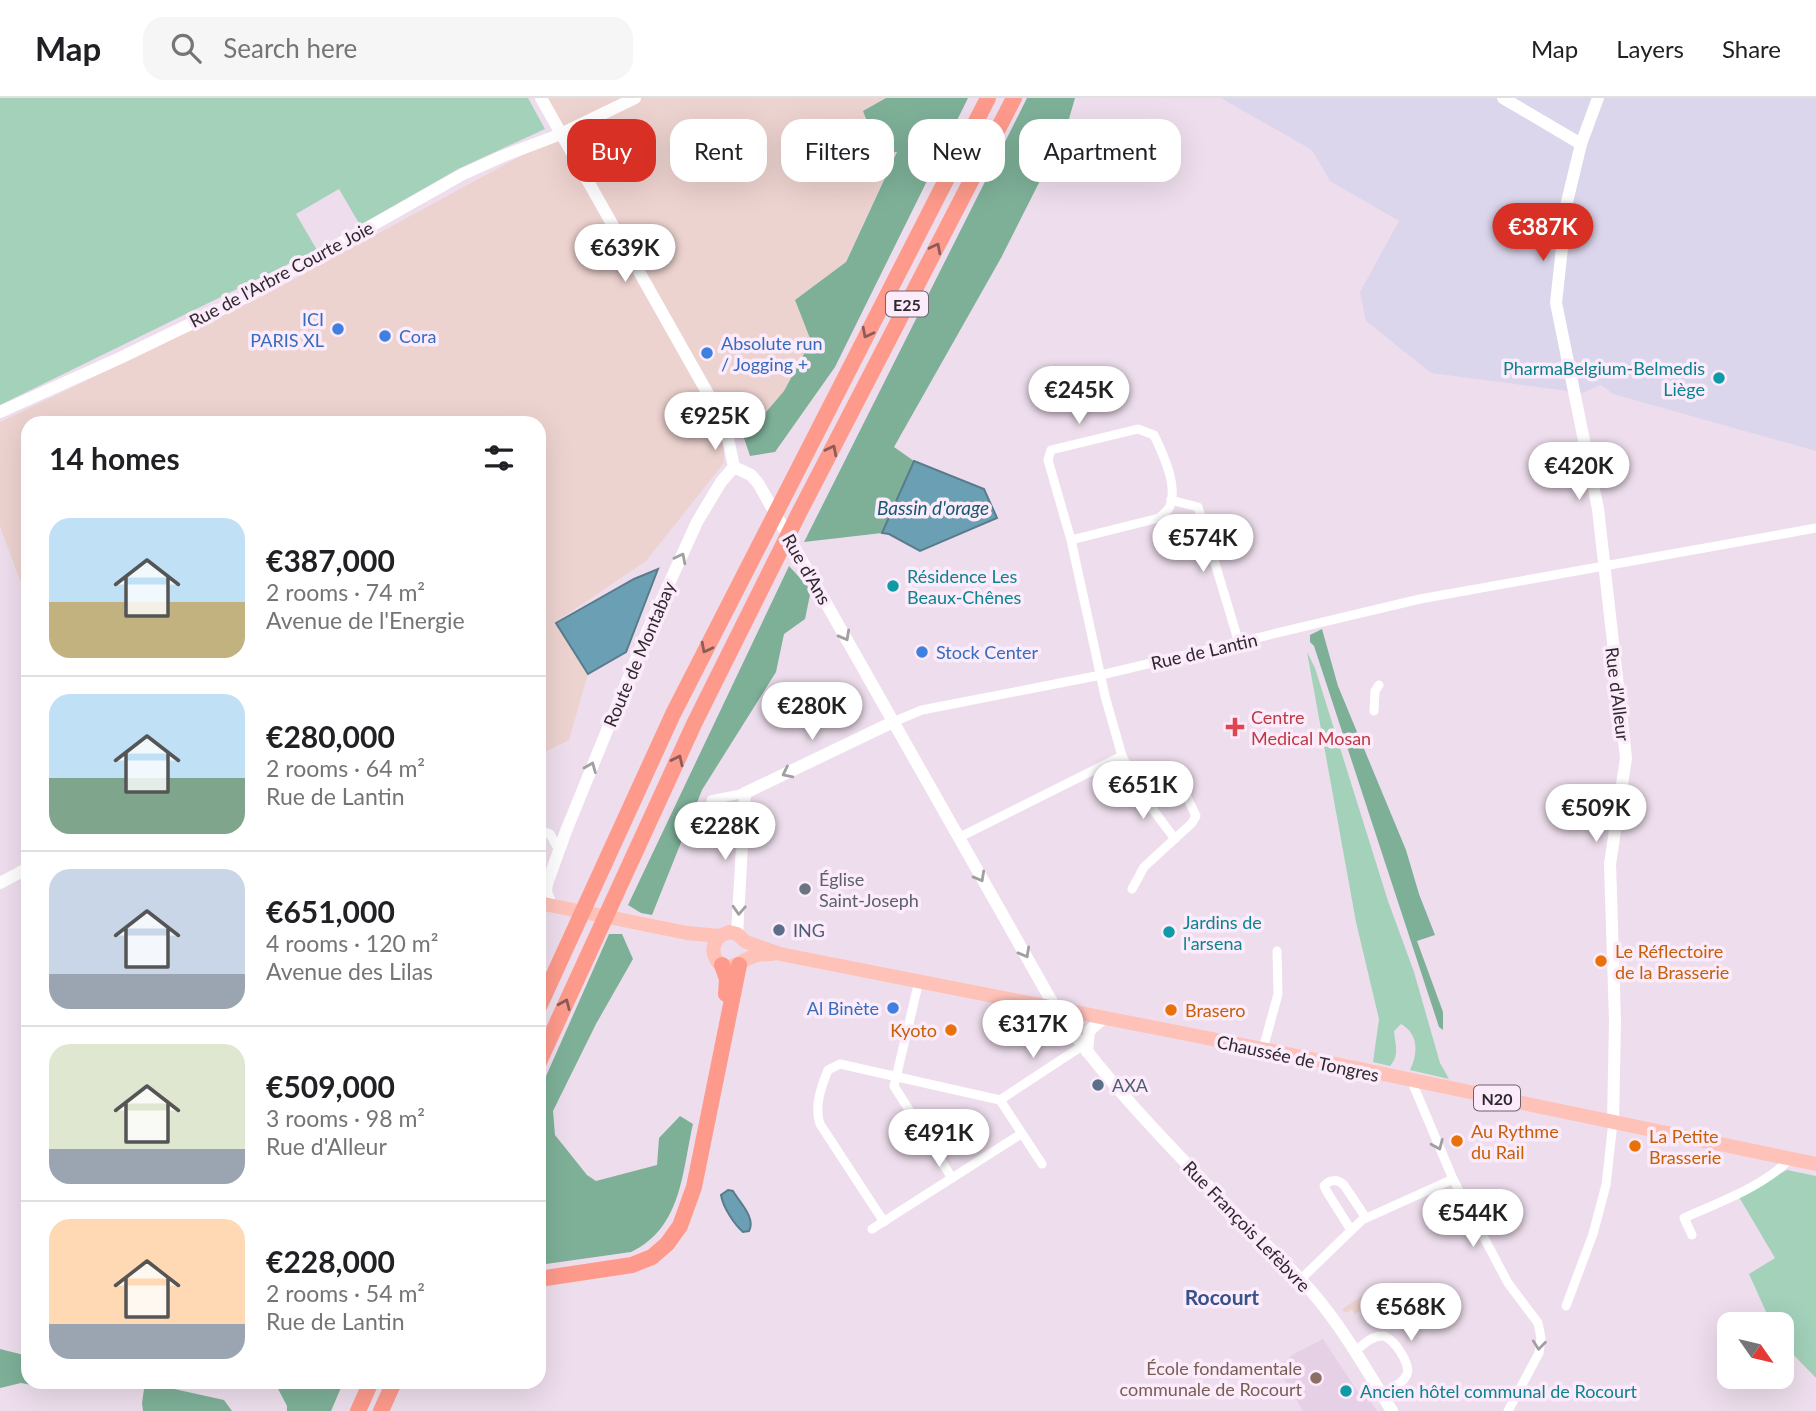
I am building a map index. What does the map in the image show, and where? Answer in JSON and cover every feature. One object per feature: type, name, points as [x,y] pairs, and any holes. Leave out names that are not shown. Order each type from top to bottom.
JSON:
[{"type":"highway","name":"E25","points":[[546,991],[673,714],[988,98]]},
{"type":"highway","name":"E25","points":[[546,1047],[694,724],[800,511],[1014,98]]},
{"type":"highway","points":[[546,1278],[632,1265],[652,1257],[667,1244],[680,1226],[694,1186],[741,964]]},
{"type":"highway","points":[[546,1269],[630,1258],[647,1250],[661,1238],[674,1218],[684,1195],[726,992],[727,979],[722,965]]},
{"type":"highway","points":[[358,1411],[368,1389]]},
{"type":"highway","points":[[381,1411],[391,1389]]},
{"type":"main road","points":[[546,904],[687,933],[717,942],[715,957],[722,965]]},
{"type":"main road","name":"Chaussée de Tongres","points":[[717,942],[729,933],[780,954],[1263,1049],[1816,1164]]},
{"type":"main road","points":[[741,964],[748,953],[742,938]]},
{"type":"main road","name":"Chaussée de Tongres","points":[[722,965],[730,967],[755,956],[780,954]]},
{"type":"street","points":[[541,98],[725,424],[734,467]]},
{"type":"street","name":"Rue de l'Arbre Courte Joie","points":[[0,412],[238,301],[463,174],[561,134],[635,98]]},
{"type":"street","points":[[1503,98],[1581,144]]},
{"type":"street","name":"Rue d'Alleur","points":[[1598,98],[1581,144],[1567,202],[1556,303],[1598,509],[1626,758],[1609,864],[1615,1021],[1613,1122]]},
{"type":"street","points":[[1071,540],[1159,518],[1169,509],[1172,491],[1163,454],[1154,435],[1138,429],[1051,450],[1048,460],[1071,540],[1122,755],[1148,803],[1175,839]]},
{"type":"street","name":"Rue d'Ans","points":[[734,467],[751,475],[758,483],[1056,1009]]},
{"type":"street","name":"Route de Montabay","points":[[546,892],[559,850],[648,630],[697,522],[721,482],[734,467]]},
{"type":"street","points":[[1171,500],[1198,507],[1239,643]]},
{"type":"street","name":"Rue de Lantin","points":[[745,793],[922,710],[1101,675],[1420,599],[1816,528]]},
{"type":"street","points":[[1374,711],[1375,691],[1379,685]]},
{"type":"street","points":[[958,838],[1122,755]]},
{"type":"street","points":[[1132,889],[1144,867],[1192,823],[1196,816],[1177,776],[1166,774],[1140,786]]},
{"type":"street","points":[[711,800],[745,793],[742,938]]},
{"type":"street","points":[[546,833],[550,834],[559,850]]},
{"type":"street","points":[[0,883],[21,871]]},
{"type":"street","points":[[1263,1049],[1278,994],[1277,951]]},
{"type":"street","points":[[919,981],[894,1086],[952,1178]]},
{"type":"street","points":[[1027,1002],[1040,993],[1043,987]]},
{"type":"street","name":"Rue François Lefèbvre","points":[[1056,1009],[1084,1049],[1191,1169],[1320,1302],[1392,1411]]},
{"type":"street","points":[[884,1222],[820,1124],[817,1114],[822,1084],[828,1070],[840,1064],[1000,1100],[1084,1049],[1089,1031],[1104,1018]]},
{"type":"street","points":[[1412,1082],[1453,1180],[1508,1283],[1538,1323],[1541,1338],[1539,1353],[1508,1411]]},
{"type":"street","points":[[1000,1100],[1042,1164]]},
{"type":"street","points":[[1566,1306],[1593,1234],[1606,1185],[1613,1122]]},
{"type":"street","points":[[872,1229],[1021,1134]]},
{"type":"street","points":[[1692,1236],[1684,1218],[1731,1197],[1780,1170],[1790,1159]]},
{"type":"street","points":[[1300,1280],[1350,1230],[1366,1218],[1453,1180]]},
{"type":"street","points":[[1350,1230],[1326,1192],[1324,1186],[1328,1182],[1339,1181],[1344,1185],[1366,1218]]},
{"type":"street","points":[[1354,1352],[1375,1337],[1384,1336],[1392,1341],[1408,1364],[1404,1380],[1382,1396]]},
{"type":"shaded area","points":[[546,98],[889,98],[885,119],[781,119],[781,182],[883,182],[845,263],[795,300],[811,341],[784,391],[742,441],[594,182],[656,182],[656,119],[567,119],[567,135]]},
{"type":"shaded area","points":[[1221,98],[1816,98],[1816,451],[1613,394],[1601,385],[1582,393],[1431,373],[1366,321],[1360,292],[1399,221],[1330,181],[1312,150]]},
{"type":"shaded area","points":[[561,134],[567,145],[567,182],[587,182],[719,425],[724,445],[724,463],[646,561],[556,622],[588,674],[569,740],[546,752],[546,416],[21,416],[21,582],[0,527],[0,422],[263,296]]},
{"type":"shaded area","points":[[1368,1292],[1373,1294],[1376,1300],[1355,1314],[1352,1310],[1345,1313],[1342,1309]]},
{"type":"shaded area","name":"École fondamentale communale de Rocourt","points":[[1323,1339],[1358,1392],[1363,1389],[1377,1411],[1303,1411],[1277,1367],[1294,1354]]},
{"type":"green space","points":[[0,98],[528,98],[545,129],[458,169],[360,225],[339,189],[296,214],[317,250],[0,405]]},
{"type":"green space","points":[[886,98],[968,98],[958,119],[908,119],[908,182],[926,182],[835,367],[775,452],[750,456],[744,438],[784,391],[811,341],[795,300],[846,262],[883,182],[894,182],[894,158],[897,152],[894,152],[894,119],[866,119],[863,111]]},
{"type":"green space","points":[[1027,98],[1075,98],[1069,119],[1019,119],[1019,182],[1039,182],[1001,258],[894,447],[914,461],[882,533],[804,542],[985,182],[1005,182],[1005,142]]},
{"type":"green space","points":[[789,566],[811,590],[805,619],[784,634],[776,672],[702,790],[652,915],[641,913],[628,905]]},
{"type":"green space","points":[[1322,629],[1338,686],[1406,850],[1435,935],[1417,941],[1443,1012],[1443,1030],[1439,1027],[1314,646],[1310,642],[1310,635]]},
{"type":"green space","points":[[1307,652],[1315,668],[1388,901],[1414,972],[1440,1063],[1449,1079],[1410,1070],[1415,1051],[1414,1039],[1401,1024],[1394,1031],[1396,1050],[1393,1062],[1390,1066],[1373,1062],[1379,1019],[1356,922]]},
{"type":"green space","points":[[609,934],[622,934],[633,959],[596,1024],[553,1111],[555,1135],[587,1175],[596,1181],[657,1165],[659,1138],[680,1116],[693,1124],[682,1179],[670,1214],[661,1229],[648,1242],[631,1252],[546,1264],[546,1076]]},
{"type":"green space","points":[[1787,1170],[1816,1176],[1816,1378],[1794,1355],[1794,1312],[1766,1312],[1749,1274],[1775,1258],[1739,1197]]},
{"type":"green space","points":[[0,1349],[21,1354],[21,1383],[0,1388]]},
{"type":"green space","points":[[144,1389],[174,1389],[224,1400],[232,1411],[143,1411]]},
{"type":"green space","points":[[278,1389],[340,1389],[331,1411],[287,1411]]},
{"type":"water","name":"Bassin d'orage","points":[[914,461],[984,489],[997,518],[920,551],[882,533]]},
{"type":"water","points":[[658,569],[626,652],[588,674],[556,623],[634,579]]},
{"type":"water","points":[[728,1190],[733,1191],[746,1211],[751,1226],[749,1231],[743,1232],[726,1210],[721,1195]]},
{"type":"place","name":"ICI PARIS XL","points":[[338,329]]},
{"type":"place","name":"Cora","points":[[385,336]]},
{"type":"place","name":"Absolute run / Jogging +","points":[[707,353]]},
{"type":"place","name":"PharmaBelgium-Belmedis Liège","points":[[1719,378]]},
{"type":"place","name":"Résidence Les Beaux-Chênes","points":[[893,586]]},
{"type":"place","name":"Stock Center","points":[[922,652]]},
{"type":"place","name":"Centre Medical Mosan","points":[[1235,727]]},
{"type":"place","name":"Église Saint-Joseph","points":[[805,889]]},
{"type":"place","name":"ING","points":[[779,930]]},
{"type":"place","name":"Jardins de l'arsena","points":[[1169,932]]},
{"type":"place","name":"Le Réflectoire de la Brasserie","points":[[1601,961]]},
{"type":"place","name":"Al Binète","points":[[893,1008]]},
{"type":"place","name":"Brasero","points":[[1171,1010]]},
{"type":"place","name":"Kyoto","points":[[951,1030]]},
{"type":"place","name":"AXA","points":[[1098,1085]]},
{"type":"place","name":"Au Rythme du Rail","points":[[1457,1141]]},
{"type":"place","name":"La Petite Brasserie","points":[[1635,1146]]},
{"type":"place","name":"École fondamentale communale de Rocourt","points":[[1316,1378]]},
{"type":"place","name":"Ancien hôtel communal de Rocourt","points":[[1346,1391]]},
{"type":"district","name":"Rocourt","points":[[1222,1296]]}]
